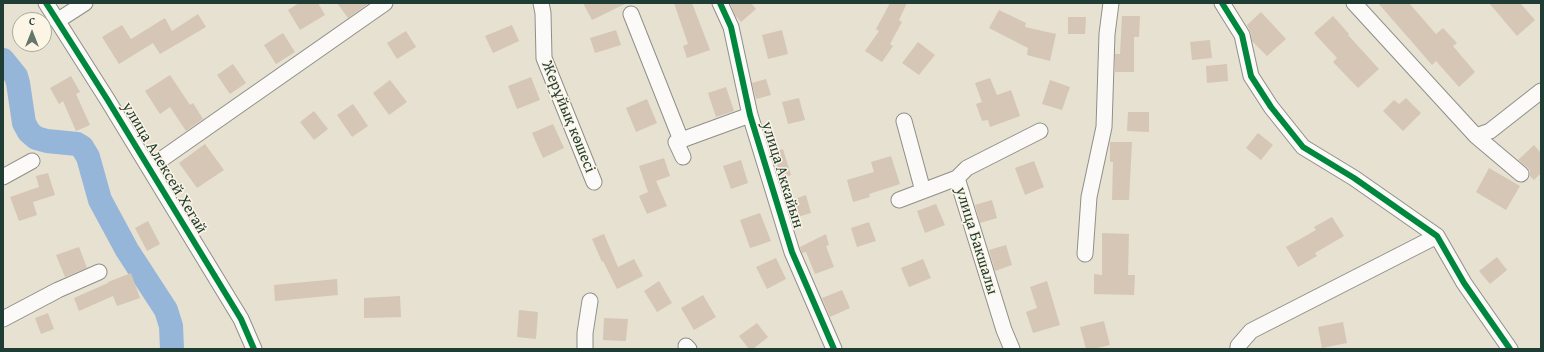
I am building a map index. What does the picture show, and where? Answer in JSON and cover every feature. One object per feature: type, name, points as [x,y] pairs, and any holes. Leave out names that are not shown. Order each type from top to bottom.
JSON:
[{"type":"street","name":"улица Алексей Хегай","points":[[46,3],[241,319],[254,349]]},
{"type":"street","points":[[57,21],[84,3]]},
{"type":"street","points":[[148,168],[385,3]]},
{"type":"street","name":"Жерұйық көшесі","points":[[541,3],[543,13],[544,58],[594,182]]},
{"type":"street","name":"улица Аккайын","points":[[720,3],[731,27],[750,115],[792,252],[834,349]]},
{"type":"street","points":[[1085,254],[1089,197],[1104,128],[1107,34],[1111,3]]},
{"type":"street","points":[[1222,3],[1242,35],[1251,76],[1271,107],[1303,146],[1354,178],[1437,236],[1464,283],[1510,349]]},
{"type":"street","points":[[1354,3],[1476,136],[1521,174]]},
{"type":"street","points":[[631,14],[681,140]]},
{"type":"street","points":[[1476,136],[1490,131],[1541,91]]},
{"type":"street","points":[[683,157],[676,142],[750,115]]},
{"type":"street","points":[[904,121],[923,190]]},
{"type":"street","name":"улица Бакшалы","points":[[1012,349],[1004,330],[957,178],[967,168],[1040,131]]},
{"type":"street","points":[[3,177],[32,161]]},
{"type":"street","points":[[899,200],[957,178]]},
{"type":"street","points":[[1238,349],[1238,346],[1252,331],[1437,236]]},
{"type":"street","points":[[3,319],[58,290],[99,272]]},
{"type":"street","points":[[586,349],[585,333],[590,301]]},
{"type":"building","points":[[299,3],[318,3],[325,15],[300,30],[288,10]]},
{"type":"building","points":[[337,3],[369,3],[348,18]]},
{"type":"building","points":[[583,3],[627,3],[592,20]]},
{"type":"building","points":[[674,3],[692,3],[710,50],[687,58],[683,46],[688,44]]},
{"type":"building","points":[[730,3],[751,3],[756,9],[741,22],[735,15]]},
{"type":"building","points":[[890,3],[907,3],[899,20],[902,22],[890,44],[893,46],[882,62],[865,51],[879,31],[876,29]]},
{"type":"building","points":[[1378,3],[1409,3],[1436,34],[1443,28],[1457,43],[1453,46],[1475,72],[1459,87],[1436,61],[1432,65]]},
{"type":"building","points":[[1489,3],[1520,3],[1535,20],[1517,36]]},
{"type":"building","points":[[999,10],[1026,23],[1025,27],[1056,34],[1050,61],[1027,55],[1028,48],[989,28]]},
{"type":"building","points":[[1261,12],[1286,39],[1267,56],[1252,41],[1251,33],[1247,25]]},
{"type":"building","points":[[198,14],[206,27],[160,54],[153,43],[119,64],[102,37],[122,25],[131,39],[165,18],[172,31]]},
{"type":"building","points":[[1122,16],[1140,16],[1139,37],[1134,37],[1134,72],[1115,72],[1115,54],[1120,54]]},
{"type":"building","points":[[1333,16],[1379,69],[1358,88],[1333,62],[1337,58],[1314,33]]},
{"type":"building","points":[[1068,17],[1086,17],[1085,34],[1068,34]]},
{"type":"building","points":[[512,25],[519,41],[493,53],[485,36]]},
{"type":"building","points":[[616,30],[621,45],[595,53],[590,38]]},
{"type":"building","points":[[782,30],[788,54],[768,59],[762,35]]},
{"type":"building","points":[[406,31],[416,47],[397,59],[387,43]]},
{"type":"building","points":[[283,33],[295,52],[276,64],[264,45]]},
{"type":"building","points":[[1210,40],[1212,58],[1192,60],[1190,42]]},
{"type":"building","points":[[918,42],[935,55],[919,75],[902,63]]},
{"type":"building","points":[[233,64],[246,83],[230,94],[217,75]]},
{"type":"building","points":[[1227,64],[1228,81],[1207,83],[1206,66]]},
{"type":"building","points":[[170,75],[190,105],[193,103],[203,119],[186,131],[170,107],[160,114],[145,91]]},
{"type":"building","points":[[71,76],[80,92],[76,94],[90,125],[76,131],[63,101],[59,104],[50,88]]},
{"type":"building","points":[[531,77],[540,100],[517,109],[508,86]]},
{"type":"building","points":[[990,78],[997,95],[1011,90],[1020,116],[990,127],[988,120],[982,121],[976,104],[982,102],[975,83]]},
{"type":"building","points":[[766,79],[771,95],[756,99],[752,83]]},
{"type":"building","points":[[390,80],[407,102],[389,115],[373,93]]},
{"type":"building","points":[[1050,80],[1070,87],[1062,110],[1042,104]]},
{"type":"building","points":[[726,87],[734,111],[716,117],[708,93]]},
{"type":"building","points":[[799,98],[805,120],[788,124],[782,102]]},
{"type":"building","points":[[1406,98],[1421,113],[1403,131],[1383,111],[1394,100],[1399,104]]},
{"type":"building","points":[[647,99],[657,123],[636,132],[626,108]]},
{"type":"building","points":[[353,104],[368,126],[352,137],[337,115]]},
{"type":"building","points":[[314,111],[328,129],[314,140],[300,122]]},
{"type":"building","points":[[1128,112],[1149,112],[1149,132],[1127,131]]},
{"type":"building","points":[[553,124],[564,148],[543,158],[532,133]]},
{"type":"building","points":[[1258,133],[1273,145],[1261,160],[1246,148]]},
{"type":"building","points":[[1110,142],[1132,142],[1129,200],[1112,200],[1113,162],[1110,162]]},
{"type":"building","points":[[205,144],[224,170],[197,188],[179,163]]},
{"type":"building","points":[[1534,145],[1541,153],[1541,173],[1534,180],[1530,176],[1530,171],[1527,167],[1518,160]]},
{"type":"building","points":[[783,149],[791,175],[779,179],[771,152]]},
{"type":"building","points":[[891,156],[900,184],[869,194],[870,197],[853,202],[847,180],[874,172],[871,162]]},
{"type":"building","points":[[664,158],[670,176],[656,181],[667,206],[647,214],[639,196],[648,192],[639,166]]},
{"type":"building","points":[[741,160],[748,183],[731,189],[723,166]]},
{"type":"building","points":[[1034,161],[1044,187],[1025,195],[1015,168]]},
{"type":"building","points":[[1489,168],[1520,186],[1506,210],[1476,192]]},
{"type":"building","points":[[48,173],[55,195],[33,202],[37,215],[19,221],[10,197],[39,187],[36,176]]},
{"type":"building","points":[[806,195],[811,213],[791,219],[786,202]]},
{"type":"building","points":[[992,200],[997,218],[980,223],[975,205]]},
{"type":"building","points":[[936,204],[945,225],[925,233],[917,211]]},
{"type":"building","points":[[760,213],[771,241],[750,248],[740,220]]},
{"type":"building","points":[[1332,217],[1344,236],[1315,253],[1317,256],[1298,267],[1286,247],[1316,230],[1314,227]]},
{"type":"building","points":[[148,221],[160,244],[147,251],[135,228]]},
{"type":"building","points":[[869,222],[876,241],[857,247],[851,228]]},
{"type":"building","points":[[1102,233],[1129,234],[1128,275],[1135,275],[1134,295],[1094,294],[1094,274],[1102,275]]},
{"type":"building","points":[[604,234],[618,267],[634,259],[643,276],[617,289],[603,261],[602,262],[592,239]]},
{"type":"building","points":[[826,234],[829,245],[826,246],[834,267],[815,274],[806,252],[802,253],[800,247]]},
{"type":"building","points":[[1006,245],[1012,265],[995,271],[989,250]]},
{"type":"building","points":[[79,247],[87,268],[65,277],[56,255]]},
{"type":"building","points":[[1497,257],[1507,270],[1490,284],[1479,271]]},
{"type":"building","points":[[776,258],[786,279],[767,289],[756,267]]},
{"type":"building","points":[[923,259],[931,278],[909,287],[901,268]]},
{"type":"building","points":[[131,273],[140,298],[117,306],[113,296],[79,311],[74,298]]},
{"type":"building","points":[[337,279],[338,295],[275,301],[274,285]]},
{"type":"building","points":[[659,281],[672,303],[657,312],[644,291]]},
{"type":"building","points":[[1047,281],[1060,325],[1033,333],[1026,312],[1037,308],[1030,287]]},
{"type":"building","points":[[842,290],[850,308],[830,317],[822,298]]},
{"type":"building","points":[[703,295],[716,317],[694,330],[681,308]]},
{"type":"building","points":[[400,296],[401,317],[364,318],[364,298]]},
{"type":"building","points":[[519,310],[538,312],[536,339],[517,337]]},
{"type":"building","points":[[48,313],[54,329],[41,334],[35,318]]},
{"type":"building","points":[[604,318],[628,319],[626,341],[603,340]]},
{"type":"building","points":[[1104,321],[1110,345],[1086,349],[1080,327]]},
{"type":"building","points":[[1343,322],[1347,343],[1322,348],[1318,327]]},
{"type":"building","points":[[757,323],[768,337],[753,349],[749,349],[739,336]]},
{"type":"waterway","points":[[3,60],[16,76],[24,123],[29,132],[36,138],[47,141],[77,144],[82,147],[88,157],[100,200],[127,250],[166,310],[171,326],[172,349]]},
{"type":"cycle path","points":[[46,3],[107,99],[241,319],[254,349]]},
{"type":"cycle path","points":[[720,3],[731,27],[750,115],[792,252],[834,349]]},
{"type":"cycle path","points":[[1222,3],[1242,35],[1251,76],[1271,107],[1303,147],[1354,178],[1437,236],[1464,283],[1510,349]]}]
